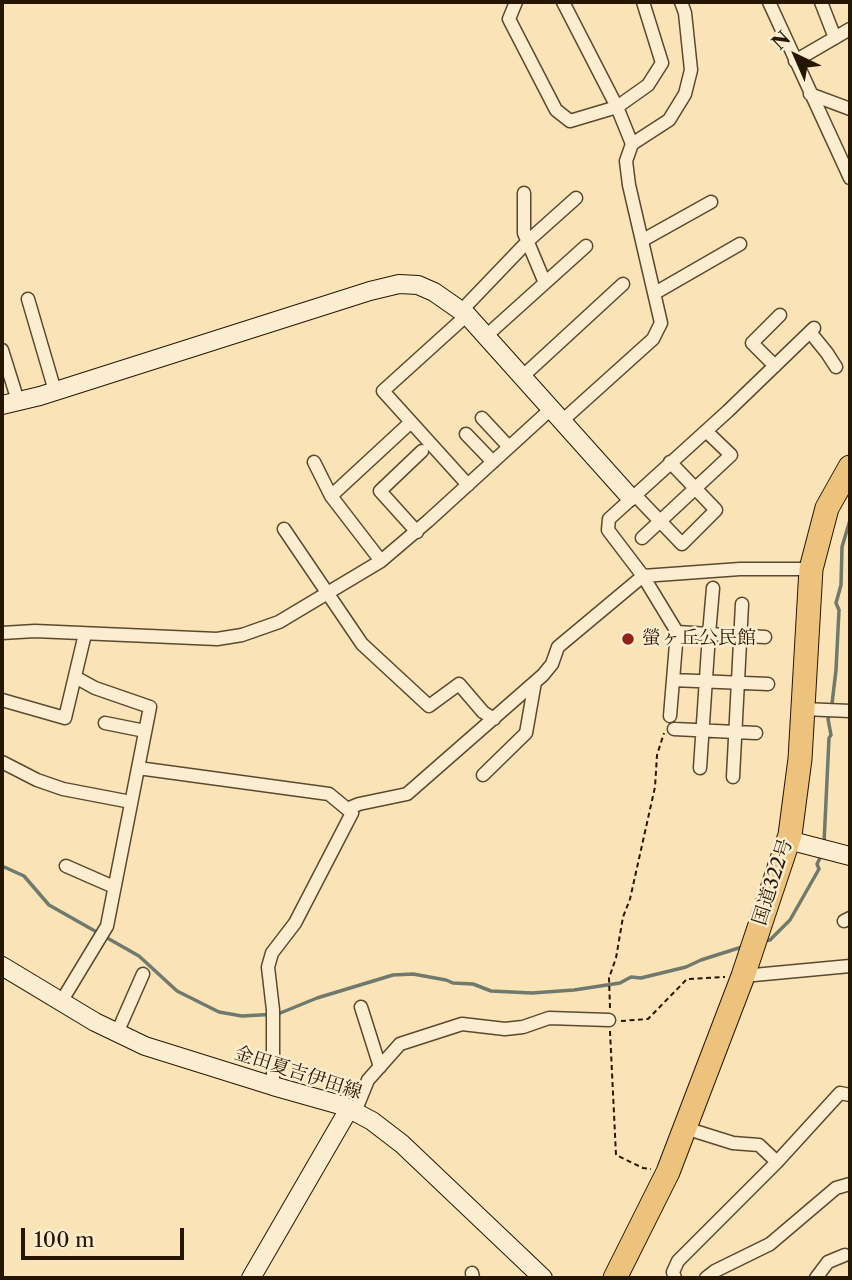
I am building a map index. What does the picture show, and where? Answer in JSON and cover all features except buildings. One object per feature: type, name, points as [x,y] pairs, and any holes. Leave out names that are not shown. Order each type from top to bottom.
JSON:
[{"type":"highway","name":"国道322号","points":[[615,1278],[668,1172],[744,973],[788,840],[800,759],[811,569],[827,508],[850,467]]},
{"type":"street","points":[[516,2],[509,19],[556,110],[570,121],[617,107],[648,85],[662,64],[643,2]]},
{"type":"street","points":[[563,2],[617,107],[632,144]]},
{"type":"street","points":[[2,633],[35,631],[217,639],[242,635],[279,622],[381,561],[509,447],[557,414],[653,339],[661,323],[629,185],[626,161],[632,144],[669,120],[685,94],[691,70],[685,13],[681,2]]},
{"type":"street","points":[[769,2],[850,178]]},
{"type":"street","points":[[821,2],[835,38]]},
{"type":"street","points":[[795,61],[850,29]]},
{"type":"street","points":[[810,94],[850,109]]},
{"type":"street","points":[[524,193],[524,233],[545,283]]},
{"type":"street","points":[[468,485],[383,391],[465,312],[529,240],[576,198]]},
{"type":"street","points":[[643,240],[711,202]]},
{"type":"street","points":[[655,293],[740,244]]},
{"type":"street","points":[[486,336],[586,246]]},
{"type":"street","points":[[2,350],[10,403],[308,309],[400,284],[418,285],[465,312],[632,496],[682,544],[716,510],[670,462]]},
{"type":"street","points":[[523,376],[623,284]]},
{"type":"street","points":[[28,299],[55,391]]},
{"type":"street","points":[[775,366],[752,342],[780,315]]},
{"type":"street","points":[[670,716],[677,632],[643,576],[608,530],[609,519],[812,330],[836,367]]},
{"type":"street","points":[[482,418],[509,447]]},
{"type":"street","points":[[331,496],[411,422]]},
{"type":"street","points":[[642,538],[731,455],[706,431]]},
{"type":"street","points":[[467,434],[493,463]]},
{"type":"street","points":[[416,532],[380,491],[422,451]]},
{"type":"street","points":[[314,462],[331,496],[381,561]]},
{"type":"street","points":[[284,529],[362,644],[429,706],[458,684],[483,712],[494,719]]},
{"type":"street","points":[[347,809],[407,794],[535,682],[552,664],[558,647],[643,576],[740,569],[811,569]]},
{"type":"street","points":[[700,768],[713,588]]},
{"type":"street","points":[[733,777],[742,604]]},
{"type":"street","points":[[677,632],[765,637]]},
{"type":"street","points":[[2,700],[65,718],[85,634]]},
{"type":"street","points":[[61,1002],[102,936],[150,706],[95,688],[75,677]]},
{"type":"street","points":[[673,680],[768,684]]},
{"type":"street","points":[[483,775],[526,733],[535,682]]},
{"type":"street","points":[[803,709],[850,710]]},
{"type":"street","points":[[105,723],[145,731]]},
{"type":"street","points":[[674,729],[757,733]]},
{"type":"street","points":[[2,762],[37,780],[63,789],[131,802]]},
{"type":"street","points":[[138,768],[329,794],[352,813],[295,923],[272,953],[268,967],[273,1015],[273,1086]]},
{"type":"street","points":[[788,840],[850,856]]},
{"type":"street","points":[[66,866],[114,887]]},
{"type":"street","name":"金田夏吉伊田線","points":[[2,966],[61,1002],[145,1046],[352,1110],[372,1121],[402,1144],[543,1278]]},
{"type":"street","points":[[744,973],[850,966]]},
{"type":"street","points":[[117,1033],[144,974]]},
{"type":"street","points":[[361,1007],[380,1067]]},
{"type":"street","points":[[251,1278],[369,1080],[400,1044],[462,1024],[505,1029],[523,1027],[549,1018],[609,1020]]},
{"type":"street","points":[[675,1278],[673,1272],[678,1261],[777,1162],[840,1093],[850,1095]]},
{"type":"street","points":[[685,1128],[733,1143],[759,1144],[777,1162]]},
{"type":"street","points":[[706,1278],[770,1244],[836,1188],[850,1184]]},
{"type":"street","points":[[816,1278],[828,1262],[845,1255]]},
{"type":"path","points":[[668,1172],[643,1168],[616,1155],[609,978],[616,958],[623,917],[630,899],[655,787],[657,755],[670,716]]},
{"type":"path","points":[[609,1020],[648,1019],[687,979],[744,973]]},
{"type":"waterway","points":[[824,843],[831,735],[828,719],[836,670],[839,610],[836,603],[841,585],[842,547],[850,520]]},
{"type":"waterway","points":[[763,941],[770,940],[790,920],[819,869],[817,864],[822,854]]},
{"type":"waterway","points":[[2,866],[24,876],[49,905],[139,956],[177,991],[219,1012],[242,1016],[278,1014],[317,998],[393,975],[413,974],[453,983],[473,984],[491,991],[532,993],[574,990],[620,983],[631,977],[641,978],[686,967],[745,946]]},
{"type":"place","name":"螢ヶ丘公民館","points":[[628,639]]}]
